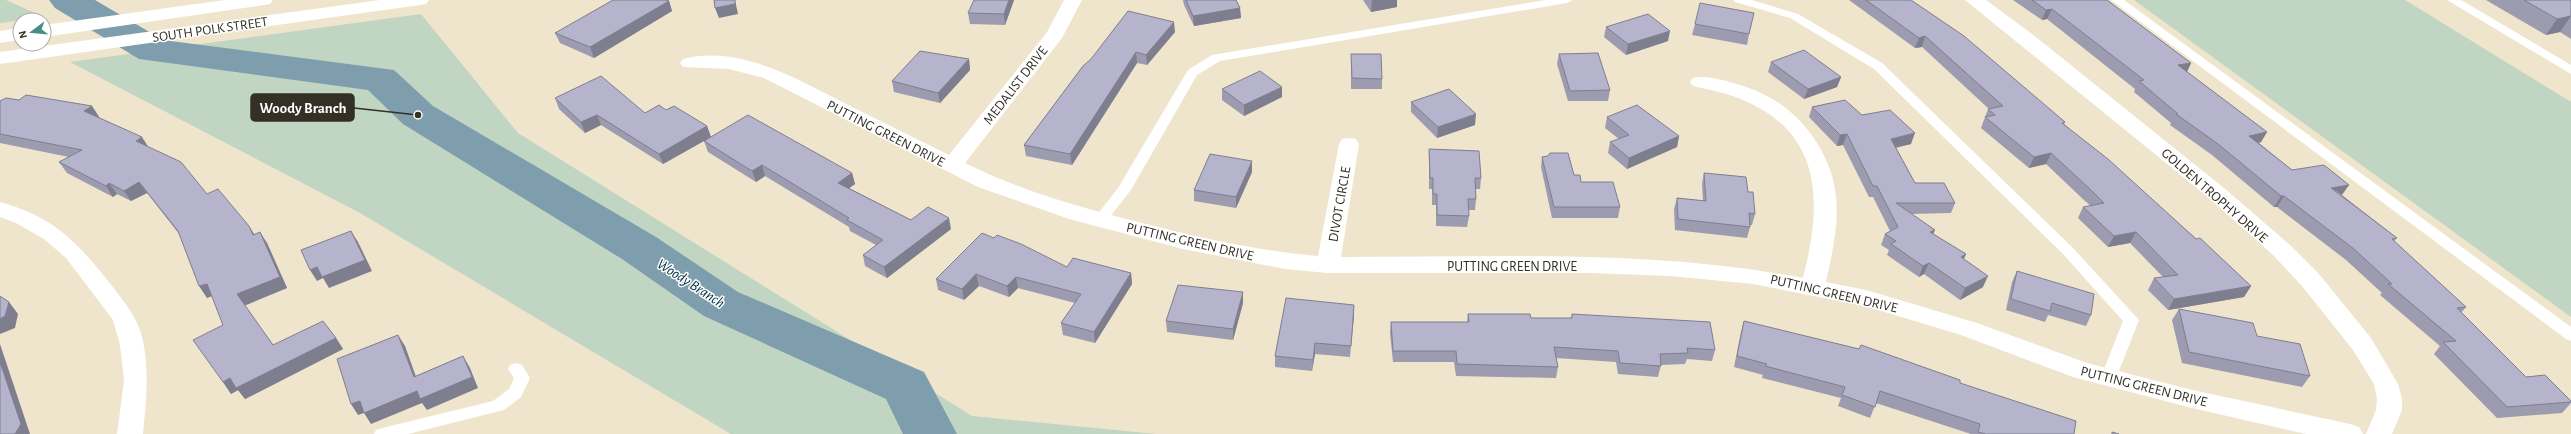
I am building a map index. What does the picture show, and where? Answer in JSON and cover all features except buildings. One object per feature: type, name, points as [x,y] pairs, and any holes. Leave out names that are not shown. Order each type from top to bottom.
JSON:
[{"type":"street","name":"SOUTH POLK STREET","points":[[52,30],[264,0]]},
{"type":"street","name":"SOUTH POLK STREET","points":[[9,57],[420,0]]},
{"type":"street","name":"MEDALIST DRIVE","points":[[951,166],[1055,34],[1073,0]]},
{"type":"street","name":"GOLDEN TROPHY DRIVE","points":[[1974,0],[2012,27],[2163,150],[2277,248],[2324,294],[2352,330],[2386,385],[2391,410],[2379,434]]},
{"type":"street","points":[[0,37],[12,35]]},
{"type":"street","name":"PUTTING GREEN DRIVE","points":[[690,63],[729,63],[771,74],[951,166],[986,182],[1100,220],[1231,252],[1285,261],[1328,265],[1591,266],[1671,268],[1753,276],[1813,286],[1866,298],[1962,327],[2082,371],[2188,398],[2350,434]]},
{"type":"street","points":[[1700,82],[1726,87],[1762,100],[1798,128],[1820,164],[1825,186],[1826,214],[1823,244],[1813,286]]},
{"type":"street","name":"DIVOT CIRCLE","points":[[1328,265],[1349,144]]},
{"type":"street","points":[[0,209],[24,218],[52,234],[74,253],[124,318],[132,345],[136,381],[130,434]]},
{"type":"lane","points":[[1100,220],[1124,190],[1192,74],[1216,58],[1567,0]]},
{"type":"lane","points":[[1739,0],[1794,16],[1878,66],[2068,252],[2131,320],[2109,377]]},
{"type":"lane","points":[[2117,0],[2571,335]]},
{"type":"lane","points":[[2453,0],[2571,70]]},
{"type":"lane","points":[[382,434],[498,406],[515,393],[522,378],[516,369]]},
{"type":"green space","points":[[0,0],[6,0],[33,12],[12,12],[12,21],[0,23]]},
{"type":"green space","points":[[2134,0],[2405,0],[2571,102],[2571,317]]},
{"type":"green space","points":[[421,14],[518,133],[972,416],[1156,434],[731,434],[360,213],[70,62]]},
{"type":"waterway","name":"Woody Branch","points":[[68,0],[153,51],[380,79],[418,115],[639,248],[721,304],[906,386],[930,434]]},
{"type":"place","name":"Woody Branch","points":[[418,115]]}]
